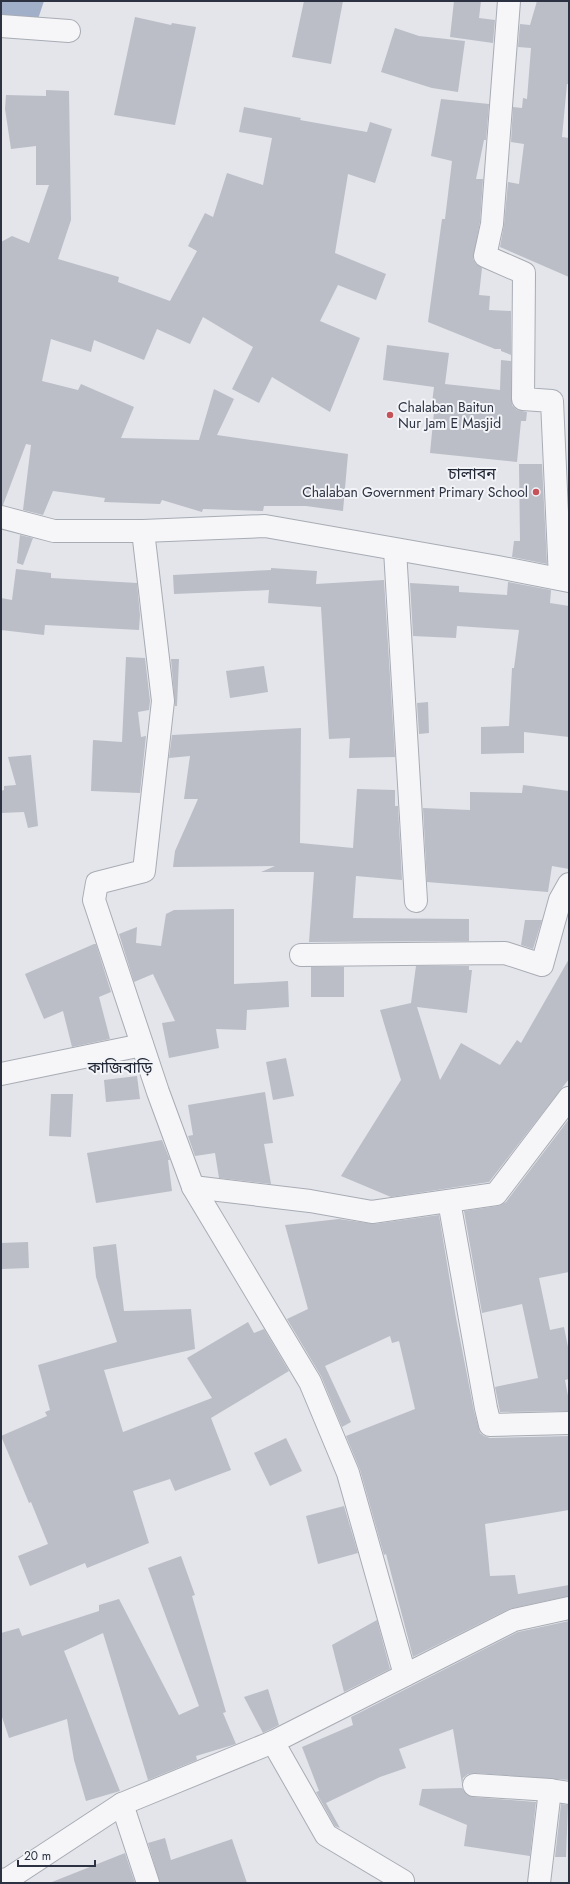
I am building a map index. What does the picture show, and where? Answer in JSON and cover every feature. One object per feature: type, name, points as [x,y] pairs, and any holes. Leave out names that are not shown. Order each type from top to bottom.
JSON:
[{"type":"street","points":[[1,517],[54,531],[143,531],[265,526],[564,580],[552,401],[523,399],[524,273],[485,256],[492,224],[509,1]]},
{"type":"street","points":[[1,26],[69,31]]},
{"type":"street","points":[[143,531],[163,701],[144,871],[97,883],[94,900],[142,1045],[193,1186],[310,1382],[348,1473],[405,1675]]},
{"type":"street","points":[[395,550],[416,901]]},
{"type":"street","points":[[301,955],[505,954],[542,965],[560,900],[569,884]]},
{"type":"street","points":[[1,1074],[142,1045]]},
{"type":"street","points":[[193,1186],[310,1201],[372,1212],[496,1194],[569,1098]]},
{"type":"street","points":[[449,1201],[490,1425],[569,1423]]},
{"type":"street","points":[[1,1880],[8,1879],[122,1804],[273,1742],[514,1620],[569,1608]]},
{"type":"street","points":[[273,1742],[326,1835],[403,1881]]},
{"type":"street","points":[[474,1784],[559,1792],[539,1883]]},
{"type":"street","points":[[122,1804],[148,1883]]},
{"type":"water","points":[[1,1],[44,1],[36,25],[1,22]]},
{"type":"building","points":[[304,1],[343,1],[331,64],[292,57]]},
{"type":"building","points":[[454,1],[481,1],[479,18],[495,20],[493,43],[450,37]]},
{"type":"building","points":[[537,1],[569,1],[569,84],[567,84],[562,137],[569,138],[569,277],[500,247],[504,225],[508,182],[519,184],[524,144],[511,142],[513,107],[522,108],[523,98],[527,99],[531,48],[518,47],[520,24],[530,25]]},
{"type":"building","points":[[135,17],[171,25],[172,23],[196,27],[175,125],[114,115]]},
{"type":"building","points":[[395,28],[419,36],[465,41],[458,92],[432,88],[381,72]]},
{"type":"building","points":[[46,90],[69,91],[71,220],[58,259],[119,277],[118,282],[170,301],[197,251],[188,246],[205,213],[213,217],[227,173],[263,185],[272,138],[239,132],[244,107],[301,118],[300,120],[367,132],[370,122],[392,129],[375,183],[348,174],[335,253],[386,274],[376,300],[338,285],[320,321],[360,338],[330,412],[272,377],[259,403],[232,389],[253,347],[203,317],[190,344],[157,329],[144,360],[94,340],[91,352],[51,339],[42,381],[78,390],[81,384],[134,407],[121,438],[199,440],[214,389],[234,399],[217,435],[348,454],[343,511],[306,506],[264,506],[263,511],[203,509],[202,512],[162,500],[160,504],[104,502],[105,498],[53,491],[43,515],[23,510],[31,445],[26,444],[3,505],[1,505],[1,242],[12,236],[29,243],[49,185],[36,185],[36,146],[11,149],[5,109],[6,95],[46,96]]},
{"type":"building","points":[[441,99],[489,104],[486,140],[484,140],[476,179],[483,179],[480,222],[473,259],[476,264],[482,268],[479,295],[490,296],[489,310],[511,311],[511,355],[501,351],[501,349],[495,349],[428,322],[442,219],[445,219],[452,161],[431,156]]},
{"type":"building","points":[[387,345],[449,353],[445,384],[500,390],[501,360],[511,361],[512,405],[517,410],[527,412],[526,421],[521,421],[517,462],[430,453],[434,412],[431,411],[434,387],[383,380]]},
{"type":"building","points":[[519,464],[542,464],[547,564],[512,557],[514,541],[520,541]]},
{"type":"building","points":[[20,535],[33,538],[23,565],[17,563]]},
{"type":"building","points":[[271,568],[317,571],[316,584],[384,580],[395,757],[349,758],[350,738],[329,739],[321,607],[268,603],[269,590],[174,594],[173,575],[271,570]]},
{"type":"building","points":[[16,569],[51,573],[51,578],[137,583],[140,615],[139,630],[45,625],[44,635],[1,630],[1,598],[12,600]]},
{"type":"building","points":[[508,582],[551,590],[550,603],[569,606],[569,737],[524,732],[524,753],[481,754],[481,727],[509,726],[512,668],[514,668],[519,630],[457,626],[456,638],[413,636],[410,583],[459,586],[459,592],[507,595]]},
{"type":"building","points":[[126,657],[145,658],[150,701],[149,710],[138,712],[141,737],[146,736],[140,793],[91,791],[93,740],[122,742]]},
{"type":"building","points":[[171,659],[179,659],[177,706],[175,706]]},
{"type":"building","points":[[264,666],[268,692],[230,698],[226,671]]},
{"type":"building","points":[[428,702],[429,733],[419,734],[417,703]]},
{"type":"building","points":[[301,728],[300,843],[353,848],[357,789],[395,790],[395,806],[398,806],[402,880],[356,876],[353,918],[469,919],[469,941],[309,942],[314,872],[261,872],[275,866],[173,867],[175,851],[198,799],[184,799],[190,756],[169,758],[172,735]]},
{"type":"building","points":[[31,755],[38,826],[28,828],[24,812],[1,813],[1,791],[4,790],[4,786],[16,785],[8,757]]},
{"type":"building","points":[[523,785],[569,791],[569,869],[552,866],[548,892],[427,882],[423,808],[470,810],[470,792],[522,793]]},
{"type":"building","points":[[234,909],[234,984],[288,981],[289,1007],[247,1010],[246,1030],[216,1029],[219,1048],[169,1058],[162,1023],[175,1021],[153,974],[134,982],[119,934],[137,927],[136,943],[161,946],[166,914],[174,910]]},
{"type":"building","points":[[525,920],[542,920],[533,949],[521,945]]},
{"type":"building","points":[[96,944],[111,992],[99,997],[110,1039],[72,1047],[63,1011],[44,1019],[25,974]]},
{"type":"building","points":[[569,959],[569,1079],[489,1182],[391,1197],[341,1176],[401,1080],[380,1010],[411,1003],[416,966],[469,966],[469,970],[472,970],[467,1013],[417,1007],[440,1080],[461,1043],[500,1065],[517,1040],[521,1043]]},
{"type":"building","points":[[311,967],[344,967],[344,997],[311,997]]},
{"type":"building","points":[[286,1058],[294,1096],[273,1100],[266,1062]]},
{"type":"building","points":[[137,1076],[140,1099],[106,1102],[104,1080]]},
{"type":"building","points":[[265,1092],[273,1143],[264,1144],[271,1184],[219,1178],[215,1153],[195,1156],[188,1136],[193,1135],[188,1105]]},
{"type":"building","points":[[51,1094],[73,1094],[71,1137],[49,1136]]},
{"type":"building","points":[[569,1119],[569,1272],[539,1278],[550,1330],[564,1327],[569,1352],[569,1379],[565,1380],[569,1401],[569,1411],[500,1412],[495,1387],[538,1378],[522,1304],[482,1313],[464,1211],[498,1206],[506,1202]]},
{"type":"building","points":[[162,1140],[170,1160],[168,1160],[172,1191],[96,1203],[87,1153]]},
{"type":"building","points":[[439,1215],[456,1318],[474,1411],[480,1433],[490,1438],[569,1436],[569,1510],[485,1524],[490,1576],[515,1575],[518,1594],[569,1585],[569,1596],[509,1609],[413,1657],[386,1554],[384,1555],[360,1470],[346,1436],[415,1409],[399,1341],[392,1343],[390,1336],[325,1366],[351,1422],[342,1427],[321,1376],[287,1319],[308,1309],[285,1225],[339,1219],[374,1224]]},
{"type":"building","points":[[28,1242],[29,1268],[1,1269],[1,1243]]},
{"type":"building","points":[[116,1244],[124,1311],[191,1309],[195,1349],[104,1370],[123,1432],[212,1398],[187,1358],[248,1322],[254,1333],[264,1329],[289,1371],[211,1418],[231,1470],[175,1491],[170,1479],[133,1491],[149,1543],[87,1568],[85,1563],[30,1586],[18,1556],[48,1544],[1,1436],[47,1416],[45,1412],[50,1410],[38,1365],[117,1342],[96,1277],[93,1247]]},
{"type":"building","points":[[286,1438],[302,1471],[270,1486],[254,1453]]},
{"type":"building","points":[[344,1506],[358,1553],[318,1564],[306,1516]]},
{"type":"building","points":[[181,1556],[195,1595],[192,1596],[226,1712],[223,1713],[236,1744],[196,1756],[197,1760],[148,1780],[103,1633],[64,1651],[120,1791],[86,1801],[74,1760],[67,1719],[9,1738],[1,1714],[1,1633],[19,1628],[22,1636],[99,1611],[99,1605],[119,1599],[179,1715],[199,1706],[148,1568]]},
{"type":"building","points":[[377,1620],[390,1669],[344,1692],[332,1645]]},
{"type":"building","points":[[569,1621],[569,1780],[475,1773],[468,1774],[463,1778],[462,1784],[453,1729],[399,1749],[406,1768],[380,1777],[326,1803],[340,1828],[335,1826],[316,1792],[319,1791],[302,1747],[353,1725],[351,1717],[518,1632]]},
{"type":"building","points":[[268,1689],[279,1725],[263,1733],[244,1697]]},
{"type":"building","points":[[462,1788],[467,1795],[473,1797],[536,1802],[530,1856],[464,1846],[467,1825],[419,1805],[422,1789]]},
{"type":"building","points":[[561,1804],[568,1805],[566,1857],[555,1857]]},
{"type":"building","points":[[165,1838],[171,1860],[232,1839],[247,1883],[160,1883],[148,1843]]},
{"type":"building","points":[[125,1853],[135,1883],[52,1883],[52,1882]]},
{"type":"place","name":"Chalaban Baitun Nur Jam E Masjid","points":[[390,415]]},
{"type":"place","name":"Chalaban Government Primary School","points":[[536,492]]},
{"type":"district","name":"চালাবন","points":[[472,473]]},
{"type":"district","name":"কাজিবাড়ি","points":[[120,1067]]}]
